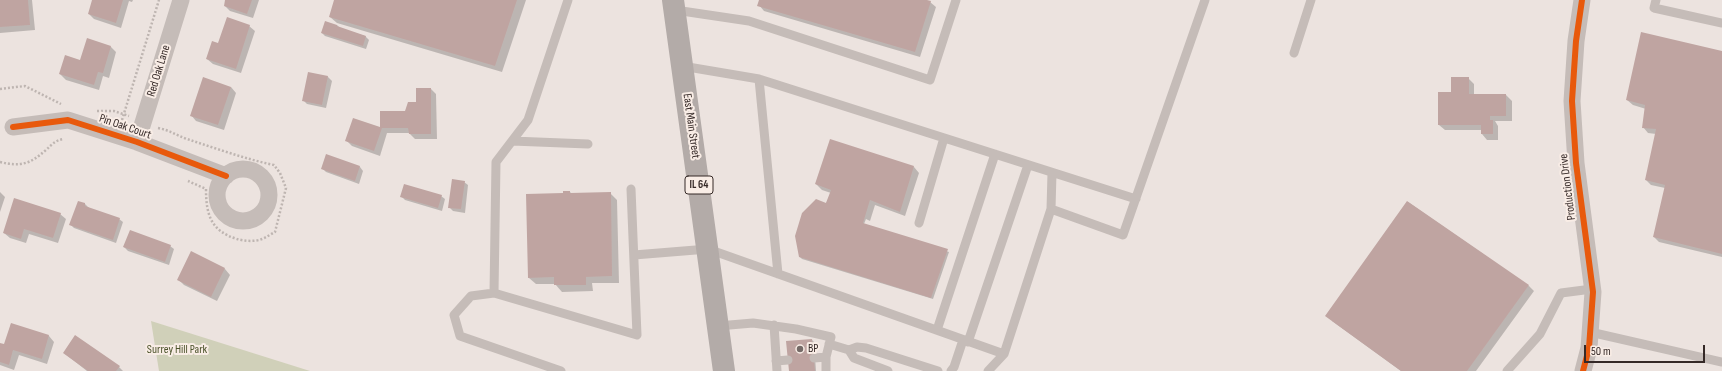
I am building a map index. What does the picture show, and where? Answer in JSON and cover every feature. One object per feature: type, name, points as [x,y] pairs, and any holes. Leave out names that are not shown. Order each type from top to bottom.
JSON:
[{"type":"main road","name":"East Main Street","points":[[674,5],[724,371]]},
{"type":"street","name":"Red Oak Lane","points":[[137,142],[181,0]]},
{"type":"street","name":"Production Drive","points":[[1582,0],[1576,41],[1572,101],[1576,163],[1592,289],[1589,348],[1583,371]]},
{"type":"street","name":"Pin Oak Court","points":[[13,127],[68,120],[137,142],[226,176]]},
{"type":"lane","points":[[494,293],[496,162],[528,120],[568,0]]},
{"type":"lane","points":[[674,5],[749,22],[930,80],[956,0]]},
{"type":"lane","points":[[1051,209],[1123,235],[1205,0]]},
{"type":"lane","points":[[1294,53],[1311,0]]},
{"type":"lane","points":[[1656,0],[1654,8],[1722,23]]},
{"type":"lane","points":[[682,66],[759,79],[1136,199]]},
{"type":"lane","points":[[759,79],[778,274]]},
{"type":"lane","points":[[919,223],[944,138]]},
{"type":"lane","points":[[512,141],[588,144]]},
{"type":"lane","points":[[937,330],[995,154]]},
{"type":"lane","points":[[952,371],[966,341],[1028,165]]},
{"type":"lane","points":[[988,371],[1004,354],[1051,209],[1052,172]]},
{"type":"lane","points":[[561,371],[460,336],[454,315],[471,296],[494,293],[637,335],[631,189]]},
{"type":"lane","points":[[634,255],[708,248],[1004,354]]},
{"type":"lane","points":[[1507,371],[1540,334],[1561,293],[1592,289]]},
{"type":"lane","points":[[718,326],[753,323],[796,329],[831,337],[826,357],[826,371]]},
{"type":"lane","points":[[774,326],[777,371]]},
{"type":"lane","points":[[1590,332],[1722,362]]},
{"type":"lane","points":[[829,344],[849,350],[857,347],[866,348],[938,371]]},
{"type":"lane","points":[[849,350],[854,358],[888,371]]},
{"type":"lane","points":[[814,358],[826,357]]},
{"type":"lane","points":[[776,361],[788,360]]},
{"type":"path","points":[[121,121],[158,0]]},
{"type":"green space","name":"Surrey Hill Park","points":[[151,321],[310,371],[159,371]]},
{"type":"building","points":[[0,0],[28,0],[30,25],[0,27]]},
{"type":"building","points":[[92,0],[123,0],[116,23],[88,14]]},
{"type":"building","points":[[225,0],[252,0],[247,14],[224,6]]},
{"type":"building","points":[[334,0],[517,0],[495,66],[329,17]]},
{"type":"building","points":[[759,0],[931,1],[915,52],[757,6]]},
{"type":"building","points":[[227,17],[250,25],[236,69],[206,59],[212,41],[218,43]]},
{"type":"building","points":[[325,21],[366,36],[363,46],[321,33]]},
{"type":"building","points":[[1641,32],[1722,51],[1722,254],[1653,237],[1665,185],[1645,180],[1656,129],[1642,128],[1645,105],[1626,100]]},
{"type":"building","points":[[87,38],[111,46],[103,73],[98,72],[94,85],[59,74],[65,55],[80,60]]},
{"type":"building","points":[[308,72],[328,76],[322,105],[302,101]]},
{"type":"building","points":[[203,77],[231,87],[218,125],[190,116]]},
{"type":"building","points":[[1451,77],[1469,77],[1469,94],[1506,94],[1506,116],[1490,116],[1490,120],[1493,120],[1493,134],[1481,134],[1481,125],[1438,125],[1438,92],[1451,92]]},
{"type":"building","points":[[416,88],[431,88],[431,134],[409,134],[408,128],[382,128],[374,151],[345,141],[353,118],[380,127],[380,111],[405,111],[408,102],[416,102]]},
{"type":"building","points":[[830,139],[914,166],[900,212],[870,200],[863,223],[948,249],[931,298],[799,257],[795,236],[802,213],[816,199],[826,203],[831,190],[815,184]]},
{"type":"building","points":[[326,154],[360,166],[355,181],[321,169]]},
{"type":"building","points":[[452,179],[465,181],[461,209],[448,208]]},
{"type":"building","points":[[404,184],[442,195],[438,208],[400,197]]},
{"type":"building","points":[[563,191],[570,191],[570,193],[611,192],[612,276],[586,277],[586,285],[554,285],[554,277],[528,278],[526,194],[563,193]]},
{"type":"building","points":[[14,198],[61,213],[53,238],[24,229],[21,239],[3,233]]},
{"type":"building","points":[[78,201],[85,203],[85,206],[120,218],[113,240],[69,225]]},
{"type":"building","points":[[1407,201],[1529,285],[1467,371],[1401,371],[1325,316]]},
{"type":"building","points":[[130,230],[171,245],[165,262],[123,247]]},
{"type":"building","points":[[191,251],[225,268],[211,297],[177,280]]},
{"type":"building","points":[[11,323],[49,335],[42,359],[13,350],[9,365],[0,362],[0,343],[4,344]]},
{"type":"building","points":[[75,335],[120,366],[116,371],[88,371],[63,353]]},
{"type":"building","name":"BP","points":[[812,339],[815,371],[789,371],[786,341]]},
{"type":"cycle path","points":[[1582,0],[1576,41],[1572,101],[1576,163],[1593,292],[1589,348],[1583,371]]},
{"type":"cycle path","points":[[13,127],[68,120],[137,142],[226,176]]},
{"type":"place","name":"BP","points":[[800,349]]}]
